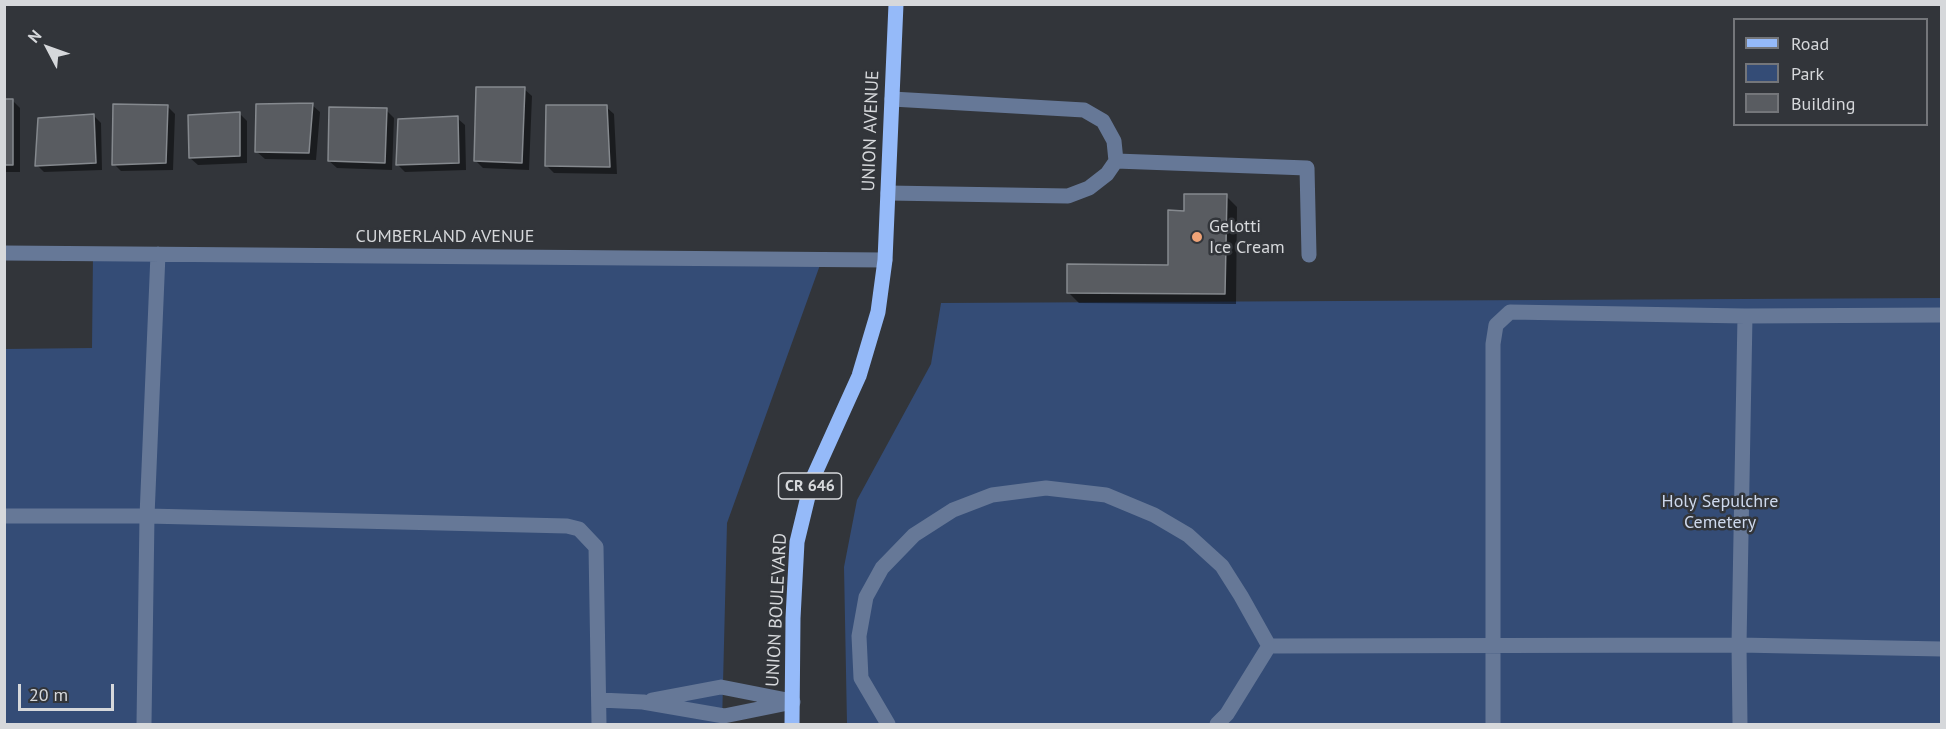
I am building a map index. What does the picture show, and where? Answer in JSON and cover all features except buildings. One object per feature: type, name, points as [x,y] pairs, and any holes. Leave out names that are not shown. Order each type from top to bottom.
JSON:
[{"type":"main road","name":"UNION AVENUE","points":[[885,260],[896,4]]},
{"type":"main road","name":"UNION BOULEVARD","points":[[792,724],[793,618],[797,542],[812,480],[859,376],[878,312],[885,260]]},
{"type":"street","points":[[888,193],[1068,196],[1089,188],[1107,174],[1116,161],[1114,141],[1103,121],[1084,110],[892,99]]},
{"type":"street","points":[[1116,161],[1307,168],[1309,255]]},
{"type":"street","name":"CUMBERLAND AVENUE","points":[[4,253],[885,260]]},
{"type":"street","points":[[144,724],[147,516],[158,254]]},
{"type":"street","points":[[1493,724],[1493,344],[1496,325],[1510,312],[1745,316],[1941,315]]},
{"type":"street","points":[[1740,724],[1739,645],[1745,316]]},
{"type":"street","points":[[888,724],[861,678],[859,636],[866,597],[882,568],[914,535],[953,510],[992,495],[1047,488],[1106,495],[1154,515],[1188,535],[1222,566],[1269,646]]},
{"type":"street","points":[[4,516],[147,516],[567,526],[579,529],[596,547],[600,700],[598,724]]},
{"type":"street","points":[[1269,646],[1739,645],[1941,649]]},
{"type":"street","points":[[1217,724],[1227,714],[1269,646]]},
{"type":"street","points":[[643,702],[721,687],[793,702]]},
{"type":"street","points":[[600,700],[643,702],[723,716],[793,702]]},
{"type":"green space","points":[[93,254],[820,265],[727,523],[722,724],[5,724],[4,349],[92,348]]},
{"type":"green space","name":"Holy Sepulchre Cemetery","points":[[1941,298],[1941,724],[847,724],[844,567],[857,500],[931,364],[941,303]]},
{"type":"place","name":"Gelotti Ice Cream","points":[[1197,237]]}]
